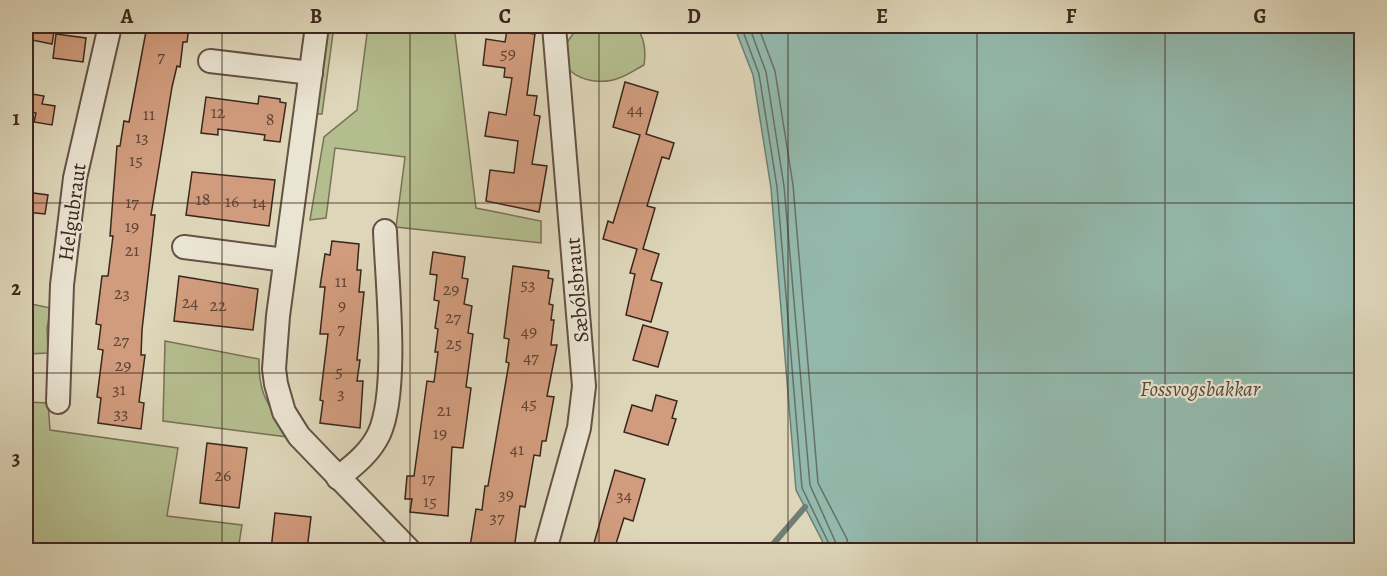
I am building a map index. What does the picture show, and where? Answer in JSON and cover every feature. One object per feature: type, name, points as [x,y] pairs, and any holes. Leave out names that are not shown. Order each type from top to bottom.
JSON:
[{"type":"street","name":"Helgubraut","points":[[58,402],[62,285],[75,178],[110,26]]},
{"type":"street","points":[[317,26],[285,260],[274,369],[279,398],[299,436],[409,550]]},
{"type":"street","name":"Sæbólsbraut","points":[[545,550],[579,428],[584,386],[554,26]]},
{"type":"street","points":[[210,61],[311,73]]},
{"type":"street","points":[[338,478],[366,454],[383,422],[390,383],[385,231]]},
{"type":"street","points":[[184,247],[285,260]]},
{"type":"green space","points":[[327,26],[334,26],[322,114],[315,114]]},
{"type":"green space","points":[[368,26],[454,26],[476,208],[541,221],[541,243],[396,227],[405,157],[335,148],[326,218],[310,220],[324,137],[357,110]]},
{"type":"green space","points":[[583,26],[633,26],[642,38],[645,49],[644,65],[622,77],[608,81],[586,79],[576,75],[568,68],[564,60],[564,50],[573,34]]},
{"type":"green space","points":[[26,303],[51,308],[47,328],[48,353],[27,354],[27,402],[48,403],[50,430],[178,448],[167,516],[242,525],[238,550],[26,550]]},
{"type":"green space","points":[[165,341],[259,359],[263,392],[288,437],[163,421]]},
{"type":"water","points":[[734,26],[1361,26],[1361,550],[827,550],[796,490],[771,188],[753,75]]},
{"type":"building","points":[[29,26],[55,26],[52,44],[27,39]]},
{"type":"building","points":[[147,26],[189,26],[187,42],[183,42],[180,67],[177,66],[172,87],[151,215],[155,215],[142,330],[141,355],[145,355],[139,402],[144,403],[141,429],[98,423],[101,398],[97,397],[103,350],[98,349],[101,325],[96,324],[102,276],[108,276],[113,236],[110,236],[117,146],[120,146],[124,121],[129,122]]},
{"type":"building","points":[[507,30],[535,34],[527,95],[537,96],[534,115],[540,116],[532,164],[547,166],[539,212],[486,201],[490,170],[514,173],[518,141],[485,136],[489,112],[506,115],[512,78],[504,77],[505,68],[483,65],[486,39],[505,42]]},
{"type":"building","points":[[56,34],[86,38],[83,62],[53,58]]},
{"type":"building","points":[[625,82],[658,92],[646,134],[674,143],[669,159],[662,157],[647,206],[655,208],[643,249],[659,254],[651,280],[662,283],[651,322],[626,315],[635,274],[630,273],[637,249],[603,239],[608,221],[613,223],[640,135],[613,127]]},
{"type":"building","points":[[26,93],[44,96],[42,104],[55,106],[52,125],[34,122],[36,113],[26,111]]},
{"type":"building","points":[[259,96],[280,99],[280,102],[286,103],[280,142],[264,140],[265,135],[218,129],[218,135],[201,133],[206,97],[258,104]]},
{"type":"building","points":[[192,172],[275,180],[269,226],[186,215]]},
{"type":"building","points":[[26,192],[48,195],[45,214],[26,212]]},
{"type":"building","points":[[332,241],[359,244],[357,270],[361,270],[359,292],[364,292],[357,360],[360,360],[357,381],[363,381],[360,428],[320,423],[323,401],[320,400],[328,334],[320,334],[325,287],[320,287],[325,254],[330,255]]},
{"type":"building","points":[[433,252],[465,257],[462,278],[468,279],[464,304],[472,306],[468,333],[473,334],[466,387],[471,388],[463,448],[452,447],[448,516],[410,512],[412,499],[405,499],[407,476],[414,476],[427,381],[434,382],[438,352],[435,352],[438,329],[435,328],[439,301],[434,300],[437,275],[430,274]]},
{"type":"building","points":[[513,266],[549,271],[548,278],[553,279],[549,304],[553,305],[551,320],[554,320],[551,345],[557,345],[547,396],[554,397],[546,441],[542,441],[540,456],[534,455],[525,507],[520,506],[514,550],[474,550],[470,547],[476,509],[482,510],[485,486],[488,486],[509,363],[506,362],[509,339],[504,338]]},
{"type":"building","points":[[179,276],[258,289],[253,330],[174,321]]},
{"type":"building","points":[[643,325],[668,332],[658,367],[633,360]]},
{"type":"building","points":[[656,395],[677,401],[672,418],[676,419],[668,445],[624,432],[632,405],[652,411]]},
{"type":"building","points":[[207,443],[247,448],[239,508],[200,503]]},
{"type":"building","points":[[615,470],[645,479],[633,521],[624,518],[614,550],[592,550]]},
{"type":"building","points":[[275,513],[311,517],[307,550],[271,550]]},
{"type":"waterway","points":[[768,550],[805,507]]},
{"type":"park label","name":"Fossvogsbakkar","points":[[1200,389]]}]
